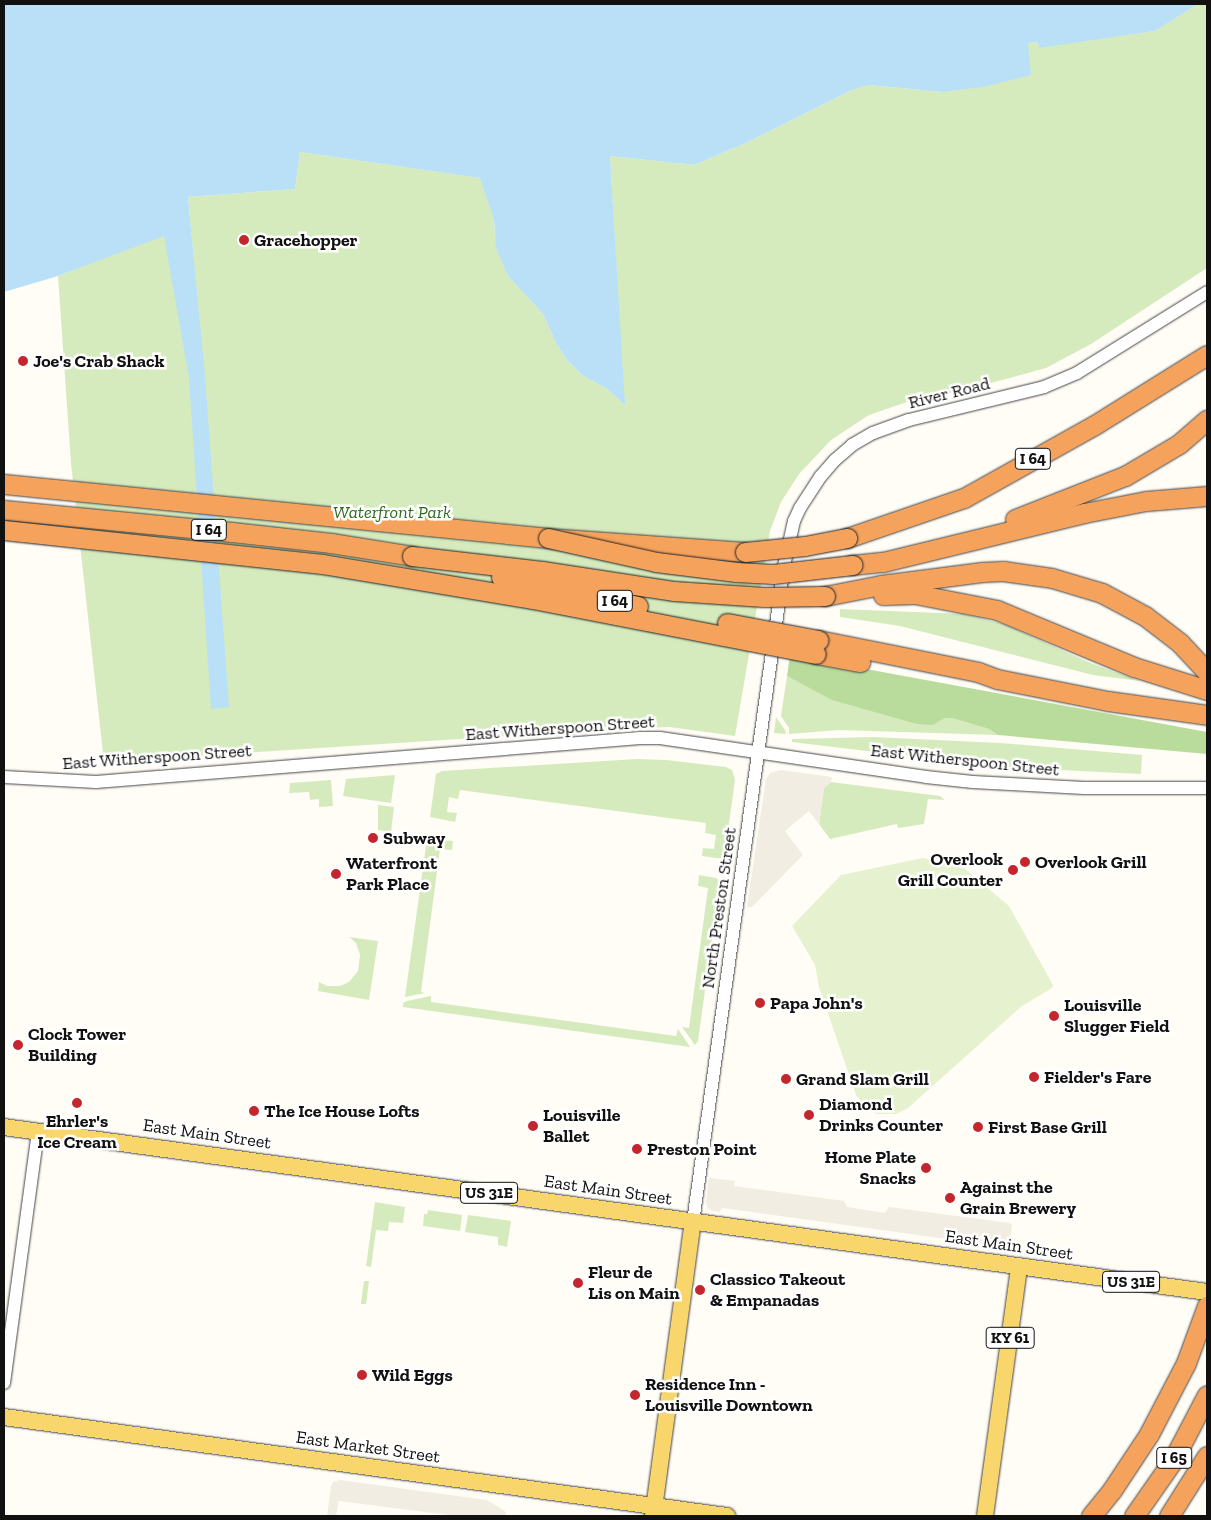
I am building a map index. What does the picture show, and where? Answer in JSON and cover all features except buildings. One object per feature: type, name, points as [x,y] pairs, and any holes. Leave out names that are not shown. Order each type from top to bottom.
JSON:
[{"type":"highway","name":"I 64","points":[[4,484],[548,538],[745,552],[806,546],[847,538],[964,498],[1093,426],[1207,355]]},
{"type":"highway","points":[[883,562],[1000,524],[1125,476],[1179,444],[1207,420]]},
{"type":"highway","points":[[548,538],[656,562],[736,572],[774,574],[883,562],[1084,513],[1146,501],[1202,496]]},
{"type":"highway","name":"I 64","points":[[4,510],[331,543],[412,556],[817,647],[978,672],[997,679],[1108,701],[1207,715]]},
{"type":"highway","points":[[4,530],[322,564],[817,647]]},
{"type":"highway","points":[[412,556],[542,571],[674,590],[764,597],[915,594],[997,610],[1134,667],[1207,690]]},
{"type":"highway","points":[[825,596],[881,585],[962,574],[1003,572],[1052,578],[1102,593],[1145,616],[1168,633],[1207,672]]},
{"type":"highway","points":[[1091,1516],[1112,1490],[1149,1434],[1186,1362],[1205,1313]]},
{"type":"highway","name":"I 65","points":[[1134,1516],[1173,1460],[1207,1395]]},
{"type":"highway","name":"I 65","points":[[1169,1516],[1207,1456]]},
{"type":"main road","name":"East Main Street","points":[[4,1127],[1207,1292]]},
{"type":"main road","points":[[653,1511],[693,1222]]},
{"type":"main road","name":"KY 61","points":[[985,1516],[1019,1267]]},
{"type":"main road","name":"East Market Street","points":[[4,1417],[653,1511],[727,1516]]},
{"type":"street","name":"River Road","points":[[780,598],[787,544],[794,521],[821,476],[852,445],[889,426],[1044,387],[1077,373],[1207,292]]},
{"type":"street","name":"North Preston Street","points":[[693,1222],[780,598]]},
{"type":"street","name":"East Witherspoon Street","points":[[4,777],[96,782],[640,738],[660,738],[973,782],[1084,788],[1207,788]]},
{"type":"street","points":[[4,1383],[38,1132]]},
{"type":"green space","name":"Waterfront Park","points":[[1198,4],[1207,4],[1207,268],[1091,344],[1046,368],[969,389],[910,401],[869,415],[831,440],[799,474],[781,502],[770,531],[735,736],[669,727],[104,762],[71,463],[58,276],[164,235],[204,376],[188,197],[295,189],[300,152],[481,178],[494,220],[495,236],[508,276],[543,314],[556,343],[567,360],[583,376],[606,388],[624,404],[610,156],[694,165],[746,143],[852,90],[869,85],[942,92],[1028,43],[1038,42],[1039,47],[1155,31]]},
{"type":"green space","points":[[840,609],[964,614],[1004,624],[1090,663],[1140,681],[1093,675],[900,626],[840,617]]},
{"type":"green space","points":[[790,655],[1207,732],[1207,754],[998,735],[989,729],[952,718],[945,718],[933,725],[917,724],[832,700],[787,676]]},
{"type":"green space","points":[[787,676],[832,699],[933,725],[945,718],[952,718],[989,729],[998,735],[839,730],[789,734],[789,728],[781,716]]},
{"type":"green space","points":[[776,717],[785,730],[786,734],[774,733]]},
{"type":"green space","points":[[874,737],[1000,743],[1142,755],[1141,774],[1000,767],[792,742],[792,739]]},
{"type":"green space","points":[[637,759],[666,760],[726,767],[732,770],[735,780],[724,859],[702,856],[703,848],[714,849],[716,835],[705,833],[706,823],[460,790],[458,799],[449,797],[447,812],[457,813],[455,822],[430,817],[436,774],[442,771]]},
{"type":"green space","points":[[395,775],[391,803],[343,796],[346,779]]},
{"type":"green space","points":[[331,780],[333,806],[319,807],[319,799],[310,800],[309,792],[289,793],[290,783]]},
{"type":"green space","points":[[831,782],[940,796],[945,800],[928,799],[924,824],[898,828],[897,824],[830,839],[819,824],[824,788]]},
{"type":"green space","points":[[378,805],[394,807],[391,832],[378,830]]},
{"type":"green space","points":[[427,839],[453,841],[452,850],[440,849],[421,992],[425,993],[405,997]]},
{"type":"green space","points":[[923,858],[964,868],[1009,906],[1053,985],[1052,988],[1022,1006],[908,1108],[896,1114],[877,1114],[868,1110],[856,1095],[819,987],[815,965],[792,926],[841,875]]},
{"type":"green space","points":[[699,875],[716,878],[720,881],[698,1041],[695,1045],[682,1027],[689,1028],[708,888],[698,886]]},
{"type":"green space","points":[[349,937],[378,941],[369,1000],[318,991],[319,982],[327,986],[340,986],[349,982],[358,971],[360,955],[356,943]]},
{"type":"green space","points":[[431,996],[431,1002],[676,1036],[678,1029],[690,1047],[403,1007],[403,1003],[407,1001]]},
{"type":"green space","points":[[375,1202],[405,1207],[403,1223],[389,1222],[388,1231],[376,1230],[371,1267],[366,1266]]},
{"type":"green space","points":[[428,1210],[462,1215],[460,1231],[423,1226],[424,1214],[427,1214]]},
{"type":"green space","points":[[468,1215],[511,1221],[507,1247],[498,1245],[498,1237],[465,1232]]},
{"type":"green space","points":[[364,1281],[369,1281],[366,1304],[361,1304]]},
{"type":"shaded area","points":[[781,770],[832,777],[831,782],[824,788],[819,824],[809,811],[785,831],[803,855],[752,907],[747,907],[766,779],[770,773]]},
{"type":"shaded area","points":[[709,1178],[735,1181],[734,1186],[844,1201],[847,1207],[885,1213],[889,1207],[1009,1223],[1012,1224],[1010,1242],[1006,1249],[1002,1251],[994,1250],[990,1245],[723,1208],[719,1212],[711,1211],[707,1207],[706,1201]]},
{"type":"shaded area","points":[[340,1480],[487,1500],[506,1512],[506,1516],[456,1516],[339,1501],[336,1516],[327,1516],[331,1486],[333,1482]]},
{"type":"water","points":[[4,4],[1198,4],[1155,31],[1039,48],[1038,42],[1028,43],[1031,75],[983,87],[942,92],[869,85],[852,90],[746,143],[694,165],[610,156],[625,405],[606,388],[583,376],[567,360],[556,343],[543,314],[508,276],[496,248],[494,220],[480,178],[300,152],[295,189],[188,197],[205,376],[229,707],[211,709],[189,378],[164,236],[58,276],[4,292]]},
{"type":"place","name":"Gracehopper","points":[[244,240]]},
{"type":"place","name":"Joe's Crab Shack","points":[[23,361]]},
{"type":"place","name":"Subway","points":[[373,838]]},
{"type":"place","name":"Overlook Grill","points":[[1025,862]]},
{"type":"place","name":"Overlook Grill Counter","points":[[1013,870]]},
{"type":"place","name":"Waterfront Park Place","points":[[336,874]]},
{"type":"place","name":"Papa John's","points":[[760,1003]]},
{"type":"place","name":"Louisville Slugger Field","points":[[1054,1016]]},
{"type":"place","name":"Clock Tower Building","points":[[18,1045]]},
{"type":"place","name":"Fielder's Fare","points":[[1034,1077]]},
{"type":"place","name":"Grand Slam Grill","points":[[786,1079]]},
{"type":"place","name":"Ehrler's Ice Cream","points":[[77,1103]]},
{"type":"place","name":"The Ice House Lofts","points":[[254,1111]]},
{"type":"place","name":"Diamond Drinks Counter","points":[[809,1115]]},
{"type":"place","name":"Louisville Ballet","points":[[533,1126]]},
{"type":"place","name":"First Base Grill","points":[[978,1127]]},
{"type":"place","name":"Preston Point","points":[[637,1149]]},
{"type":"place","name":"Home Plate Snacks","points":[[926,1168]]},
{"type":"place","name":"Against the Grain Brewery","points":[[950,1198]]},
{"type":"place","name":"Fleur de Lis on Main","points":[[578,1283]]},
{"type":"place","name":"Classico Takeout & Empanadas","points":[[700,1290]]},
{"type":"place","name":"Wild Eggs","points":[[362,1375]]},
{"type":"place","name":"Residence Inn - Louisville Downtown","points":[[635,1395]]}]
